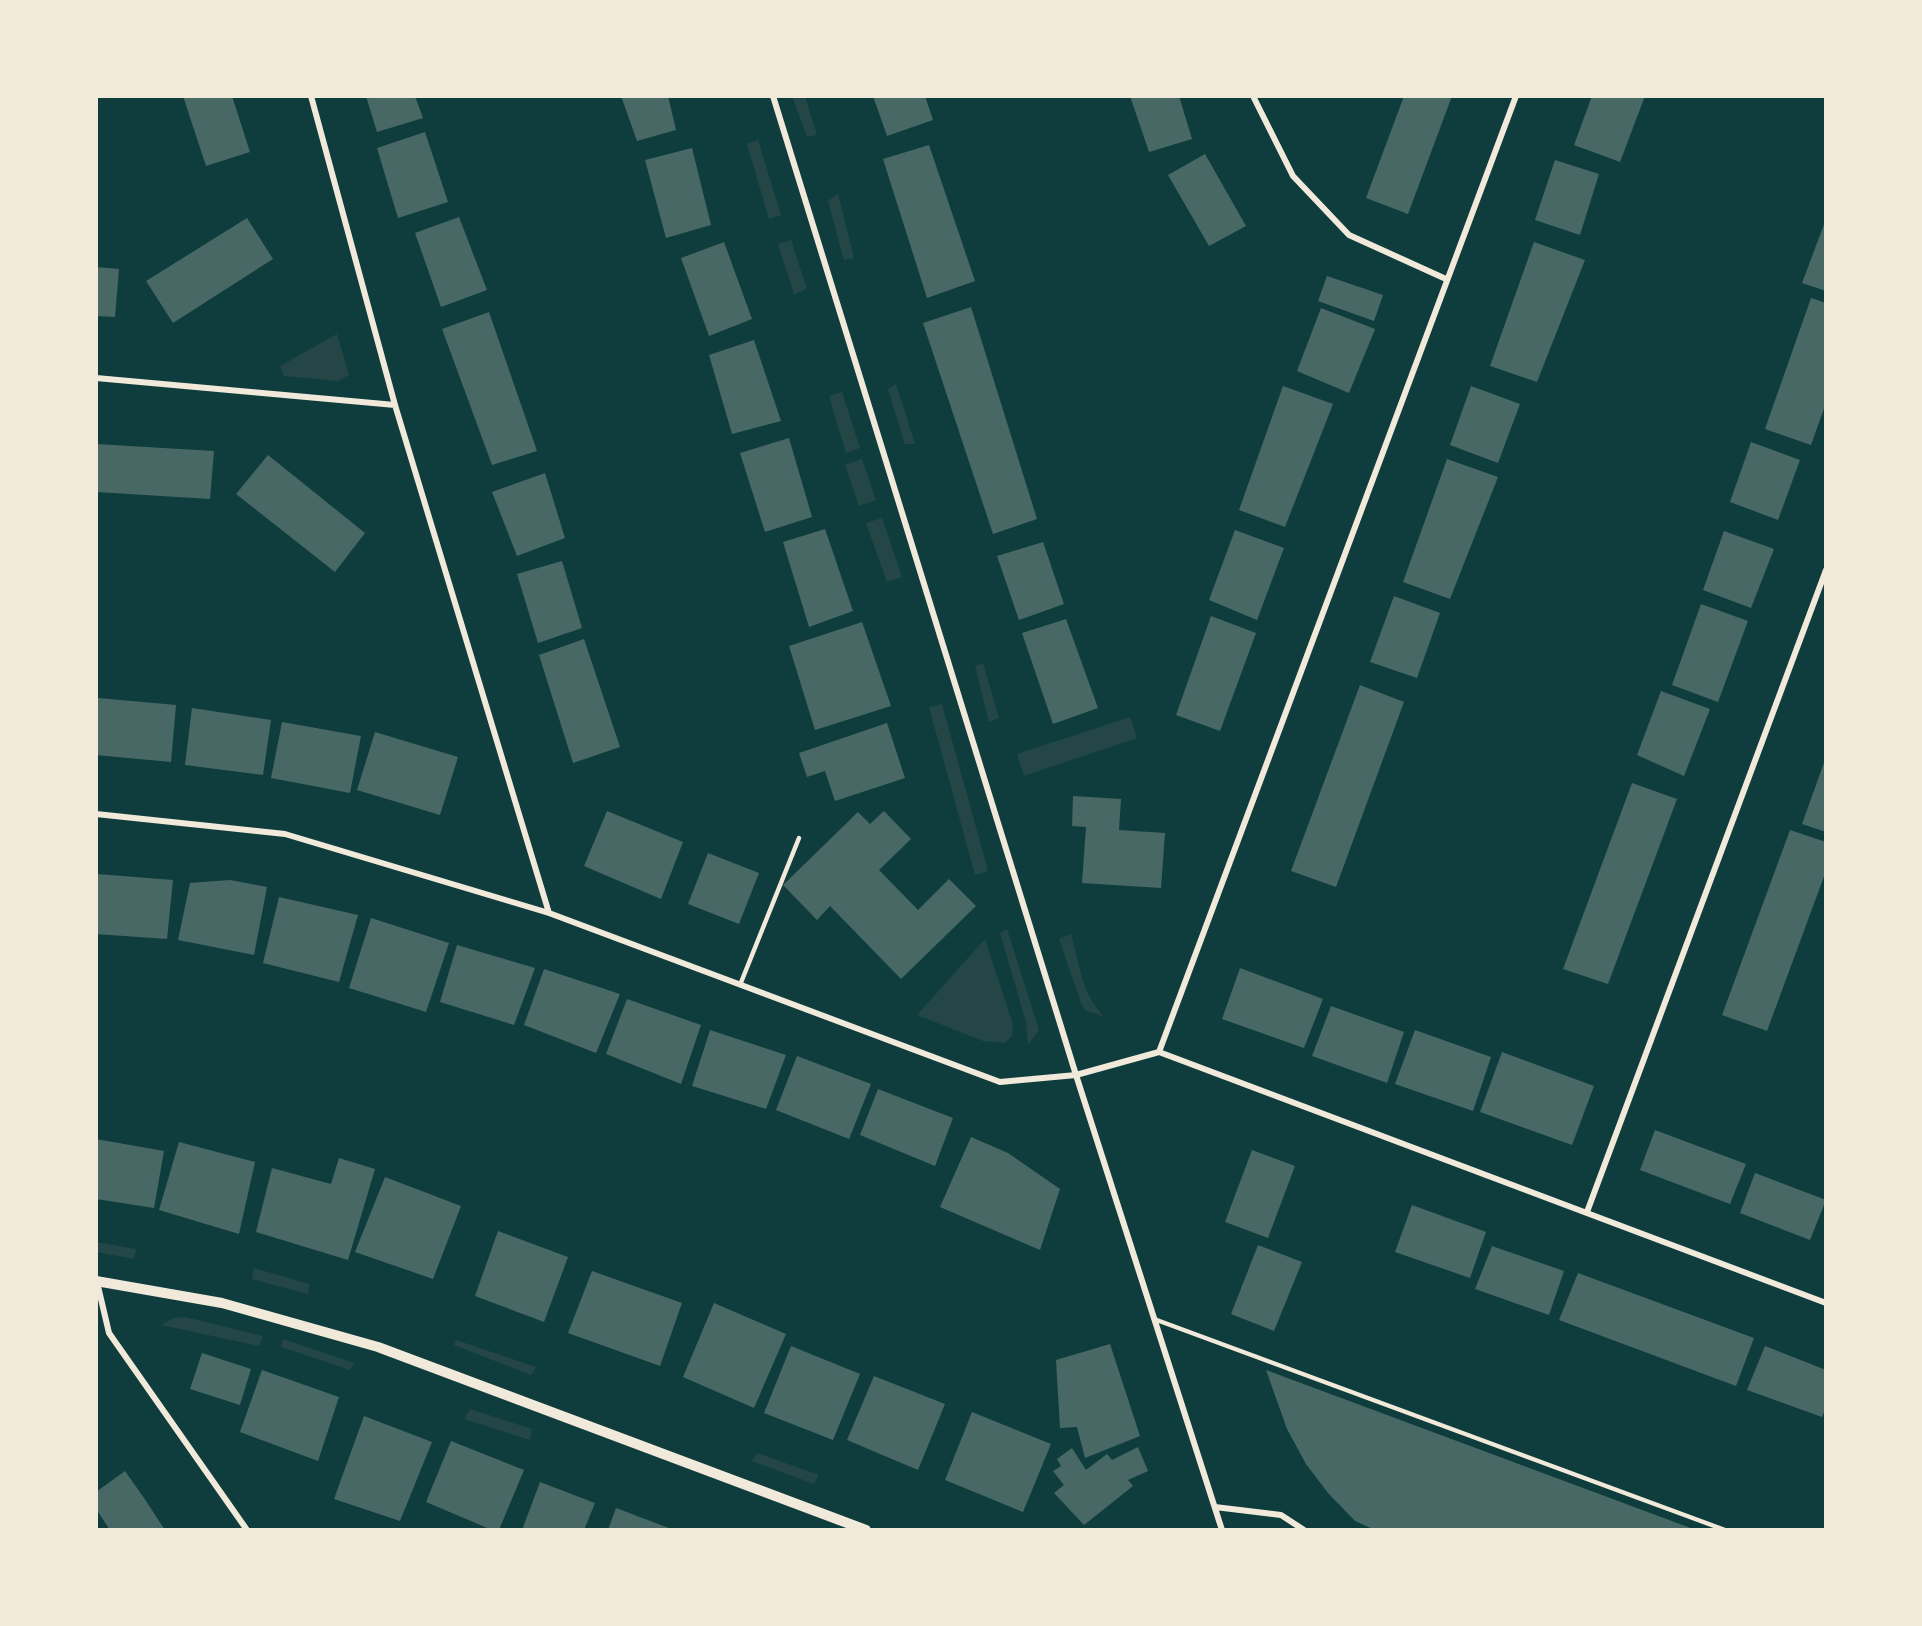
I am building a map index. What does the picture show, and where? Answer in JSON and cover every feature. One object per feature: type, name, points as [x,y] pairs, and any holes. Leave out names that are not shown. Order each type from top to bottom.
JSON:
[{"type":"street","points":[[311,96],[395,405],[549,913]]},
{"type":"street","points":[[773,96],[1076,1075],[1222,1530]]},
{"type":"street","points":[[1253,96],[1293,176],[1349,235],[1446,279]]},
{"type":"street","points":[[1159,1052],[1516,96]]},
{"type":"street","points":[[96,378],[395,405]]},
{"type":"street","points":[[1587,1212],[1826,570]]},
{"type":"street","points":[[96,814],[285,834],[549,913],[999,1082],[1076,1075],[1159,1052],[1826,1303]]},
{"type":"street","points":[[247,1530],[109,1333],[97,1281],[222,1303],[378,1347],[866,1530]]},
{"type":"street","points":[[1215,1507],[1281,1515],[1304,1530]]},
{"type":"lane","points":[[740,985],[799,837]]},
{"type":"lane","points":[[1154,1319],[1725,1530]]},
{"type":"shaded area","points":[[792,96],[805,96],[817,135],[807,137]]},
{"type":"shaded area","points":[[758,140],[781,215],[769,219],[747,144]]},
{"type":"shaded area","points":[[838,194],[854,258],[844,260],[828,201]]},
{"type":"shaded area","points":[[791,240],[807,289],[794,294],[778,244]]},
{"type":"shaded area","points":[[337,334],[349,375],[338,381],[284,376],[280,366]]},
{"type":"shaded area","points":[[896,384],[915,444],[905,444],[888,389]]},
{"type":"shaded area","points":[[842,392],[860,448],[846,453],[829,396]]},
{"type":"shaded area","points":[[862,459],[876,500],[859,506],[845,465]]},
{"type":"shaded area","points":[[882,518],[902,577],[887,582],[866,523]]},
{"type":"shaded area","points":[[983,663],[999,718],[989,722],[975,666]]},
{"type":"shaded area","points":[[942,704],[988,871],[975,875],[929,707]]},
{"type":"shaded area","points":[[1130,717],[1137,738],[1024,776],[1017,754]]},
{"type":"shaded area","points":[[1007,929],[1039,1030],[1028,1045],[1026,1022],[1000,933]]},
{"type":"shaded area","points":[[1071,934],[1086,989],[1104,1017],[1085,1010],[1081,1003],[1059,939]]},
{"type":"shaded area","points":[[985,939],[1013,1025],[1012,1036],[1005,1043],[983,1041],[917,1015]]},
{"type":"shaded area","points":[[96,1242],[136,1249],[134,1259],[96,1252]]},
{"type":"shaded area","points":[[254,1268],[309,1284],[308,1294],[252,1279]]},
{"type":"shaded area","points":[[185,1317],[263,1336],[259,1346],[161,1325],[173,1318]]},
{"type":"shaded area","points":[[283,1339],[354,1363],[350,1370],[281,1347]]},
{"type":"shaded area","points":[[456,1340],[536,1367],[531,1375],[454,1345]]},
{"type":"shaded area","points":[[470,1409],[532,1429],[530,1440],[464,1419]]},
{"type":"shaded area","points":[[757,1453],[819,1475],[814,1484],[752,1461]]},
{"type":"building","points":[[183,96],[232,96],[250,152],[206,166]]},
{"type":"building","points":[[366,96],[415,96],[423,118],[377,132]]},
{"type":"building","points":[[621,96],[668,96],[676,130],[637,141]]},
{"type":"building","points":[[873,96],[925,96],[933,120],[887,136]]},
{"type":"building","points":[[1130,96],[1179,96],[1192,139],[1149,152]]},
{"type":"building","points":[[1404,96],[1452,96],[1408,214],[1366,198]]},
{"type":"building","points":[[1592,96],[1645,96],[1620,162],[1574,145]]},
{"type":"building","points":[[425,132],[448,202],[398,218],[377,148]]},
{"type":"building","points":[[929,145],[975,281],[927,298],[883,159]]},
{"type":"building","points":[[692,148],[711,225],[666,238],[645,160]]},
{"type":"building","points":[[1205,154],[1246,226],[1209,246],[1168,175]]},
{"type":"building","points":[[1555,160],[1599,174],[1580,235],[1535,220]]},
{"type":"building","points":[[459,217],[487,290],[441,307],[415,233]]},
{"type":"building","points":[[247,218],[273,259],[173,323],[146,281]]},
{"type":"building","points":[[1826,219],[1826,291],[1802,283]]},
{"type":"building","points":[[724,242],[752,319],[709,336],[681,258]]},
{"type":"building","points":[[1534,242],[1585,260],[1537,382],[1490,366]]},
{"type":"building","points":[[96,267],[119,269],[115,317],[96,316]]},
{"type":"building","points":[[1327,276],[1383,295],[1374,321],[1318,301]]},
{"type":"building","points":[[1811,298],[1826,303],[1826,403],[1811,445],[1765,429]]},
{"type":"building","points":[[971,307],[1037,519],[993,534],[923,323]]},
{"type":"building","points":[[1321,308],[1375,329],[1349,393],[1297,371]]},
{"type":"building","points":[[489,312],[537,451],[492,465],[442,329]]},
{"type":"building","points":[[754,340],[781,421],[732,434],[709,355]]},
{"type":"building","points":[[1283,386],[1333,404],[1285,527],[1239,510]]},
{"type":"building","points":[[1471,386],[1520,404],[1498,463],[1450,445]]},
{"type":"building","points":[[789,438],[812,517],[765,532],[740,453]]},
{"type":"building","points":[[1751,442],[1800,460],[1778,520],[1730,502]]},
{"type":"building","points":[[96,444],[214,451],[210,499],[96,492]]},
{"type":"building","points":[[268,455],[365,533],[335,572],[236,494]]},
{"type":"building","points":[[1447,459],[1498,477],[1450,599],[1403,582]]},
{"type":"building","points":[[545,473],[565,538],[517,556],[492,492]]},
{"type":"building","points":[[825,529],[853,611],[809,627],[783,542]]},
{"type":"building","points":[[1235,530],[1284,548],[1257,620],[1209,600]]},
{"type":"building","points":[[1724,531],[1774,549],[1751,608],[1703,590]]},
{"type":"building","points":[[1043,542],[1064,604],[1019,620],[997,556]]},
{"type":"building","points":[[562,561],[582,628],[538,643],[517,574]]},
{"type":"building","points":[[1394,596],[1440,613],[1417,678],[1370,662]]},
{"type":"building","points":[[1701,604],[1748,621],[1718,702],[1672,685]]},
{"type":"building","points":[[1211,616],[1256,633],[1220,731],[1176,715]]},
{"type":"building","points":[[1066,619],[1098,708],[1053,724],[1022,633]]},
{"type":"building","points":[[862,622],[891,706],[815,730],[789,646]]},
{"type":"building","points":[[584,639],[620,747],[573,763],[539,655]]},
{"type":"building","points":[[1360,685],[1404,702],[1336,887],[1291,871]]},
{"type":"building","points":[[1661,691],[1710,709],[1684,776],[1637,755]]},
{"type":"building","points":[[98,698],[176,705],[171,762],[96,755]]},
{"type":"building","points":[[192,708],[271,720],[263,775],[185,765]]},
{"type":"building","points":[[282,722],[361,736],[350,793],[271,778]]},
{"type":"building","points":[[887,723],[905,778],[835,801],[825,771],[807,777],[799,753]]},
{"type":"building","points":[[375,732],[458,757],[440,815],[357,790]]},
{"type":"building","points":[[1826,757],[1826,832],[1802,824]]},
{"type":"building","points":[[1632,783],[1677,799],[1608,984],[1563,969]]},
{"type":"building","points":[[1073,796],[1121,799],[1119,830],[1165,833],[1161,888],[1082,883],[1086,827],[1072,826]]},
{"type":"building","points":[[607,811],[683,842],[661,899],[584,866]]},
{"type":"building","points":[[884,811],[911,839],[879,870],[918,910],[949,879],[976,906],[901,979],[830,906],[817,920],[783,885],[858,812],[870,824]]},
{"type":"building","points":[[1790,830],[1826,842],[1826,871],[1767,1031],[1722,1015]]},
{"type":"building","points":[[708,853],[759,873],[739,924],[688,904]]},
{"type":"building","points":[[97,874],[173,880],[167,939],[96,934]]},
{"type":"building","points":[[230,880],[267,887],[254,955],[178,940],[190,883]]},
{"type":"building","points":[[279,897],[358,915],[339,982],[263,963]]},
{"type":"building","points":[[371,918],[449,943],[426,1012],[349,988]]},
{"type":"building","points":[[457,945],[535,968],[514,1025],[440,1002]]},
{"type":"building","points":[[1240,968],[1323,999],[1304,1048],[1222,1019]]},
{"type":"building","points":[[544,969],[620,994],[596,1053],[524,1025]]},
{"type":"building","points":[[627,999],[701,1025],[681,1084],[606,1054]]},
{"type":"building","points":[[1331,1006],[1404,1032],[1387,1083],[1312,1056]]},
{"type":"building","points":[[710,1030],[786,1055],[766,1109],[692,1086]]},
{"type":"building","points":[[1415,1030],[1491,1057],[1473,1111],[1395,1084]]},
{"type":"building","points":[[1502,1052],[1594,1086],[1572,1145],[1480,1112]]},
{"type":"building","points":[[797,1056],[871,1084],[849,1139],[776,1110]]},
{"type":"building","points":[[878,1089],[953,1118],[935,1166],[860,1135]]},
{"type":"building","points":[[1655,1130],[1746,1164],[1730,1204],[1640,1170]]},
{"type":"building","points":[[971,1137],[1008,1153],[1060,1189],[1040,1250],[940,1207]]},
{"type":"building","points":[[96,1139],[164,1151],[154,1208],[96,1199]]},
{"type":"building","points":[[179,1142],[255,1162],[239,1234],[159,1210]]},
{"type":"building","points":[[1252,1150],[1295,1166],[1268,1238],[1225,1222]]},
{"type":"building","points":[[339,1158],[375,1169],[348,1260],[256,1232],[272,1168],[331,1184]]},
{"type":"building","points":[[1755,1173],[1826,1200],[1810,1240],[1740,1213]]},
{"type":"building","points":[[385,1177],[461,1206],[433,1279],[355,1252]]},
{"type":"building","points":[[1412,1205],[1486,1232],[1470,1278],[1395,1252]]},
{"type":"building","points":[[498,1231],[568,1257],[544,1322],[475,1296]]},
{"type":"building","points":[[1258,1245],[1302,1262],[1274,1331],[1231,1314]]},
{"type":"building","points":[[1492,1246],[1564,1271],[1549,1315],[1475,1289]]},
{"type":"building","points":[[592,1271],[682,1303],[660,1366],[568,1333]]},
{"type":"building","points":[[1578,1273],[1754,1338],[1736,1386],[1559,1320]]},
{"type":"building","points":[[714,1303],[786,1334],[754,1408],[683,1377]]},
{"type":"building","points":[[1110,1344],[1140,1436],[1085,1458],[1077,1427],[1060,1428],[1056,1360]]},
{"type":"building","points":[[791,1346],[860,1374],[833,1440],[764,1413]]},
{"type":"building","points":[[1765,1346],[1826,1370],[1826,1407],[1822,1417],[1747,1390]]},
{"type":"building","points":[[202,1353],[251,1369],[240,1405],[190,1389]]},
{"type":"building","points":[[262,1370],[339,1397],[318,1461],[240,1432]]},
{"type":"building","points":[[1266,1370],[1696,1530],[1375,1530],[1355,1521],[1328,1493],[1306,1464],[1287,1429]]},
{"type":"building","points":[[874,1376],[945,1404],[918,1470],[847,1440]]},
{"type":"building","points":[[972,1412],[1051,1444],[1023,1512],[945,1480]]},
{"type":"building","points":[[364,1416],[432,1442],[400,1521],[334,1499]]},
{"type":"building","points":[[451,1441],[524,1470],[499,1530],[492,1530],[426,1502]]},
{"type":"building","points":[[1138,1447],[1148,1471],[1128,1480],[1133,1486],[1084,1525],[1054,1493],[1064,1485],[1053,1471],[1061,1466],[1057,1459],[1072,1448],[1086,1470],[1107,1454],[1112,1460]]},
{"type":"building","points":[[125,1471],[165,1530],[110,1530],[96,1509],[96,1492]]},
{"type":"building","points":[[540,1482],[595,1503],[584,1530],[522,1530]]},
{"type":"building","points":[[616,1508],[661,1525],[674,1530],[608,1530]]}]
